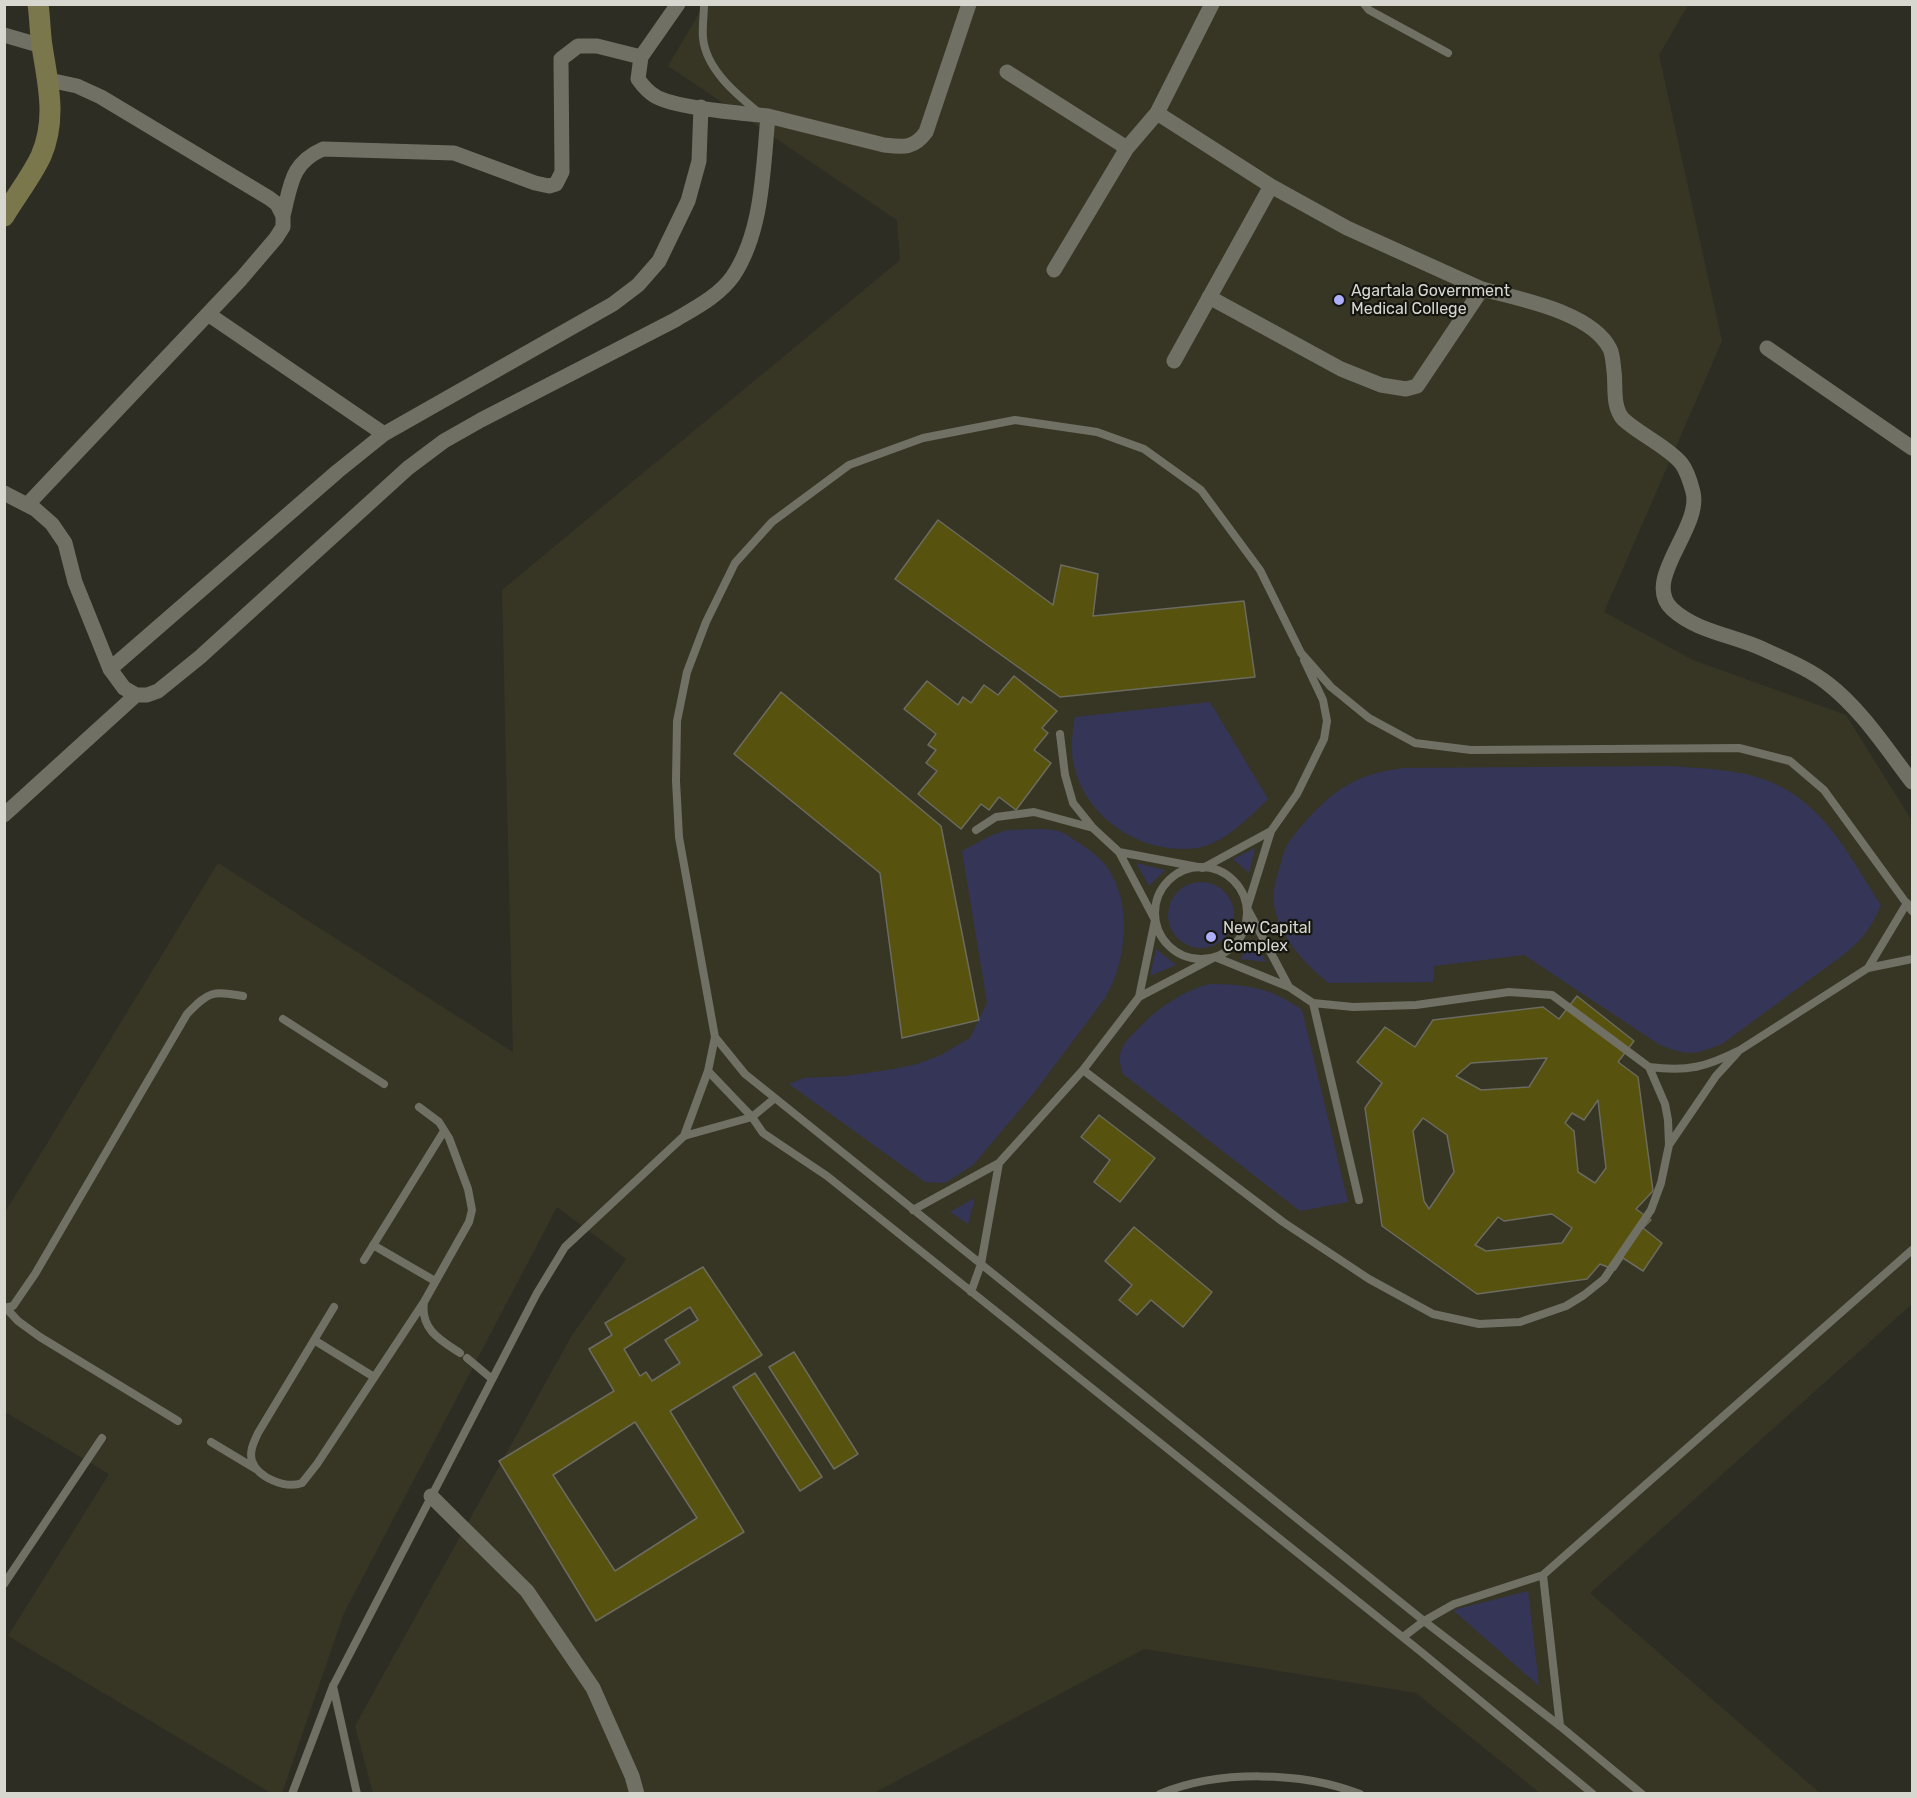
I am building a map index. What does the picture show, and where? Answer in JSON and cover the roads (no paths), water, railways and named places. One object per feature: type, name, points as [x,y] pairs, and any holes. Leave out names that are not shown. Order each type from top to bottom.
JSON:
[{"type":"street","points":[[4,216],[40,156],[48,136],[51,109],[49,80],[42,45],[38,4]]},
{"type":"street","points":[[678,4],[641,57],[638,79],[643,87],[656,97],[676,104],[765,116],[884,145],[902,147],[918,143],[926,132],[969,4]]},
{"type":"street","points":[[1054,270],[1127,148],[1157,113],[1212,4]]},
{"type":"street","points":[[4,35],[42,45]]},
{"type":"street","points":[[27,505],[208,314],[276,238],[282,227],[296,170],[307,156],[323,149],[453,153],[535,183],[549,186],[556,184],[562,172],[561,59],[578,46],[597,46],[641,57]]},
{"type":"street","points":[[1007,72],[1127,148]]},
{"type":"street","points":[[49,80],[77,86],[133,115],[269,198],[277,204],[283,216]]},
{"type":"street","points":[[110,669],[338,471],[384,434],[612,304],[638,285],[658,261],[688,201],[699,161],[701,107]]},
{"type":"street","points":[[1157,113],[1271,186],[1347,228],[1482,289],[1562,311],[1597,331],[1611,350],[1616,405],[1622,417],[1681,463],[1693,489],[1696,503],[1691,519],[1664,576],[1663,594],[1671,608],[1699,626],[1759,647],[1826,682],[1856,710],[1912,782]]},
{"type":"street","points":[[4,493],[35,509],[52,524],[65,543],[75,582],[110,669],[124,688],[136,695],[147,695],[158,690],[180,675],[401,475],[444,441],[675,320],[710,298],[732,277],[746,253],[761,183],[765,116]]},
{"type":"street","points":[[1174,361],[1271,186]]},
{"type":"street","points":[[1209,297],[1341,369],[1381,385],[1406,389],[1417,386],[1451,332],[1482,289]]},
{"type":"street","points":[[208,314],[384,434]]},
{"type":"street","points":[[1767,348],[1912,448]]},
{"type":"street","points":[[4,815],[136,695]]},
{"type":"street","points":[[431,1496],[527,1591],[593,1688],[632,1776],[637,1794]]},
{"type":"lane","points":[[704,4],[703,39],[708,55],[736,94],[765,116]]},
{"type":"lane","points":[[1364,4],[1369,10],[1448,53]]},
{"type":"lane","points":[[292,1794],[333,1686],[537,1293],[565,1248],[684,1136],[708,1071],[715,1037],[679,837],[676,781],[677,721],[687,672],[706,622],[735,563],[772,522],[849,465],[923,438],[1015,420],[1097,432],[1144,449],[1201,490],[1260,570],[1301,653],[1323,700],[1327,721],[1324,739],[1297,794],[1271,831],[1247,908],[1246,924],[1240,938],[1229,950],[1139,997],[1083,1070],[999,1163],[913,1210]]},
{"type":"lane","points":[[1301,653],[1331,687],[1369,718],[1415,743],[1471,750],[1739,748],[1790,761],[1824,790],[1912,911]]},
{"type":"lane","points":[[1060,734],[1065,775],[1073,803],[1093,828],[1119,852],[1155,920],[1160,935],[1170,948],[1191,958],[1215,957],[1289,987],[1313,1003],[1353,1007],[1416,1005],[1509,992],[1552,995],[1649,1067],[1665,1104],[1669,1145],[1662,1183],[1651,1210],[1604,1279],[1566,1306],[1545,1314],[1520,1322],[1479,1324],[1433,1314],[1369,1278],[1282,1222],[1083,1070]]},
{"type":"lane","points":[[976,830],[996,817],[1034,812],[1093,828]]},
{"type":"lane","points":[[1139,997],[1155,920],[1156,904],[1162,889],[1173,877],[1187,870],[1203,868],[1271,831]]},
{"type":"lane","points":[[1119,852],[1218,871],[1232,879],[1242,892],[1247,908],[1289,987]]},
{"type":"lane","points":[[1868,968],[1907,903]]},
{"type":"lane","points":[[1649,1067],[1681,1070],[1699,1067],[1740,1050],[1868,968],[1912,959]]},
{"type":"lane","points":[[178,1421],[40,1337],[5,1308],[13,1305],[35,1274],[187,1014],[202,999],[217,991],[243,996]]},
{"type":"lane","points":[[1313,1003],[1359,1200]]},
{"type":"lane","points":[[283,1019],[384,1084]]},
{"type":"lane","points":[[715,1037],[745,1074],[1642,1794]]},
{"type":"lane","points":[[1669,1145],[1716,1076],[1740,1050]]},
{"type":"lane","points":[[708,1071],[752,1117],[763,1133],[827,1176],[1403,1638],[1593,1794]]},
{"type":"lane","points":[[684,1136],[752,1117],[775,1098]]},
{"type":"lane","points":[[212,1442],[270,1478],[288,1485],[302,1483],[317,1464],[424,1302],[469,1222],[472,1210],[462,1169],[450,1138],[439,1122],[419,1107]]},
{"type":"lane","points":[[364,1260],[444,1131]]},
{"type":"lane","points":[[971,1292],[981,1264],[999,1163]]},
{"type":"lane","points":[[373,1245],[435,1281]]},
{"type":"lane","points":[[1403,1638],[1424,1621],[1454,1604],[1543,1575],[1912,1250]]},
{"type":"lane","points":[[424,1302],[424,1318],[427,1325],[443,1342],[464,1355],[492,1379]]},
{"type":"lane","points":[[257,1470],[251,1460],[251,1447],[334,1307]]},
{"type":"lane","points":[[314,1340],[374,1377]]},
{"type":"lane","points":[[4,1584],[102,1438]]},
{"type":"lane","points":[[1543,1575],[1560,1726]]},
{"type":"lane","points":[[333,1686],[357,1794]]},
{"type":"lane","points":[[1160,1794],[1182,1785],[1216,1779],[1263,1776],[1337,1785],[1360,1794]]},
{"type":"place","name":"Agartala Government Medical College","points":[[1339,300]]},
{"type":"place","name":"New Capital Complex","points":[[1211,937]]}]
